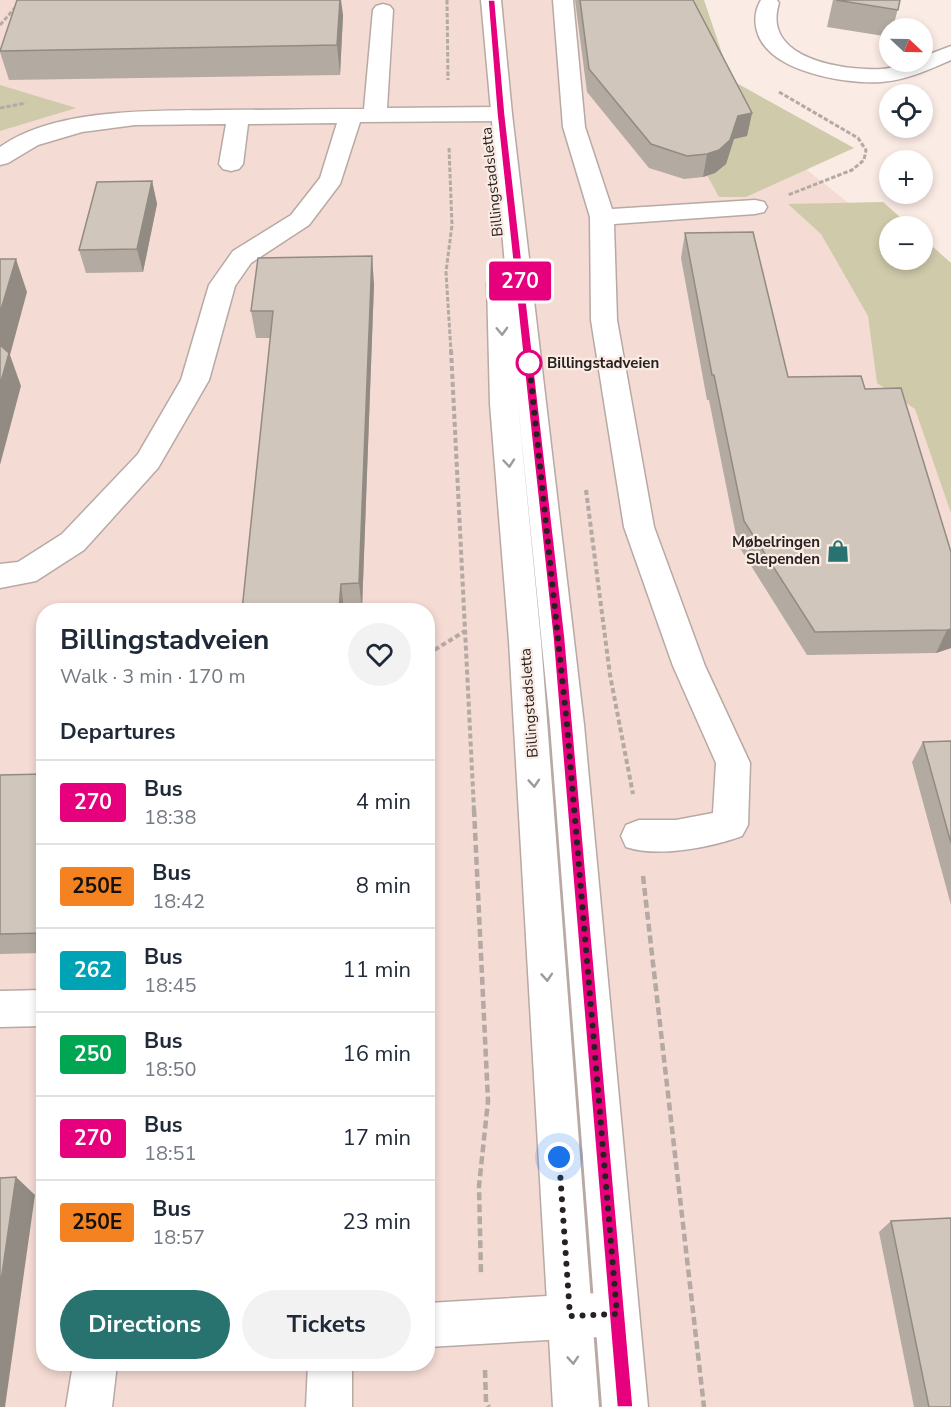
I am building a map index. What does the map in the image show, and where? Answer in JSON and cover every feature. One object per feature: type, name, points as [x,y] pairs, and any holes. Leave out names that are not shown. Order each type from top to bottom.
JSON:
[{"type":"main road","name":"Billingstadsletta","points":[[473,0],[493,114],[555,594],[625,1407]]},
{"type":"main road","name":"Billingstadsletta","points":[[491,0],[504,404],[525,641],[576,1407]]},
{"type":"main road","points":[[563,0],[574,127],[602,217],[604,320],[639,527],[689,666],[733,763],[730,825],[676,835],[639,836]]},
{"type":"main road","points":[[768,3],[765,21],[769,37],[783,51],[807,66],[861,74],[893,74],[918,68],[951,52]]},
{"type":"main road","points":[[0,576],[25,573],[73,542],[148,461],[195,380],[222,285],[242,257],[300,220],[332,179],[363,114],[383,10]]},
{"type":"main road","points":[[0,158],[9,150],[54,132],[93,123],[135,118],[493,114]]},
{"type":"main road","points":[[231,164],[238,116]]},
{"type":"main road","points":[[602,217],[755,207]]},
{"type":"main road","points":[[0,1008],[36,1008]]},
{"type":"main road","points":[[435,1323],[617,1314]]},
{"type":"main road","points":[[89,1407],[93,1371]]},
{"type":"main road","points":[[329,1407],[330,1371]]},
{"type":"path","points":[[0,25],[22,0]]},
{"type":"path","points":[[447,0],[452,225],[446,272],[466,630],[488,1101],[479,1186],[483,1320]]},
{"type":"path","points":[[755,207],[852,170],[864,160],[866,150],[858,138],[773,89]]},
{"type":"path","points":[[585,478],[610,675],[627,754],[639,836],[704,1407]]},
{"type":"path","points":[[435,650],[466,630]]},
{"type":"shaded area","points":[[0,0],[672,0],[705,89],[879,227],[879,270],[907,270],[951,295],[951,1407],[0,1407]]},
{"type":"shaded area","points":[[637,0],[704,0],[731,80],[854,148],[746,197],[719,197],[652,74]]},
{"type":"shaded area","points":[[0,85],[76,108],[0,131]]},
{"type":"shaded area","points":[[879,202],[879,204],[885,204],[899,216],[879,216],[879,270],[933,270],[933,247],[951,263],[951,513],[915,409],[877,383],[868,316],[821,234],[788,204]]},
{"type":"building","points":[[17,0],[340,0],[337,45],[0,51]]},
{"type":"building","points":[[580,0],[693,0],[752,113],[738,116],[730,140],[719,150],[707,154],[687,156],[651,144],[589,69]]},
{"type":"building","points":[[836,0],[900,0],[898,10]]},
{"type":"building","points":[[152,181],[137,249],[79,250],[97,182]]},
{"type":"building","points":[[753,232],[788,377],[861,376],[865,389],[901,388],[951,552],[951,629],[815,632],[744,521],[714,375],[712,375],[685,233]]},
{"type":"building","points":[[372,256],[359,583],[341,584],[340,603],[243,603],[273,311],[251,311],[258,258]]},
{"type":"building","points":[[0,259],[16,259],[0,313]]},
{"type":"building","points":[[0,345],[9,353],[0,385]]},
{"type":"building","points":[[951,741],[951,843],[923,742]]},
{"type":"building","points":[[36,774],[36,933],[0,934],[0,775]]},
{"type":"building","points":[[16,1177],[0,1288],[0,1178]]},
{"type":"building","points":[[951,1218],[951,1407],[929,1407],[891,1221]]},
{"type":"bus line","name":"270","points":[[491,0],[501,114],[559,638],[625,1407]]},
{"type":"place","name":"Billingstadveien","points":[[529,363]]},
{"type":"place","name":"Møbelringen Slependen","points":[[838,551]]},
{"type":"route","points":[[529,363],[529,361],[555,594],[617,1314],[570,1316],[559,1157]]}]
